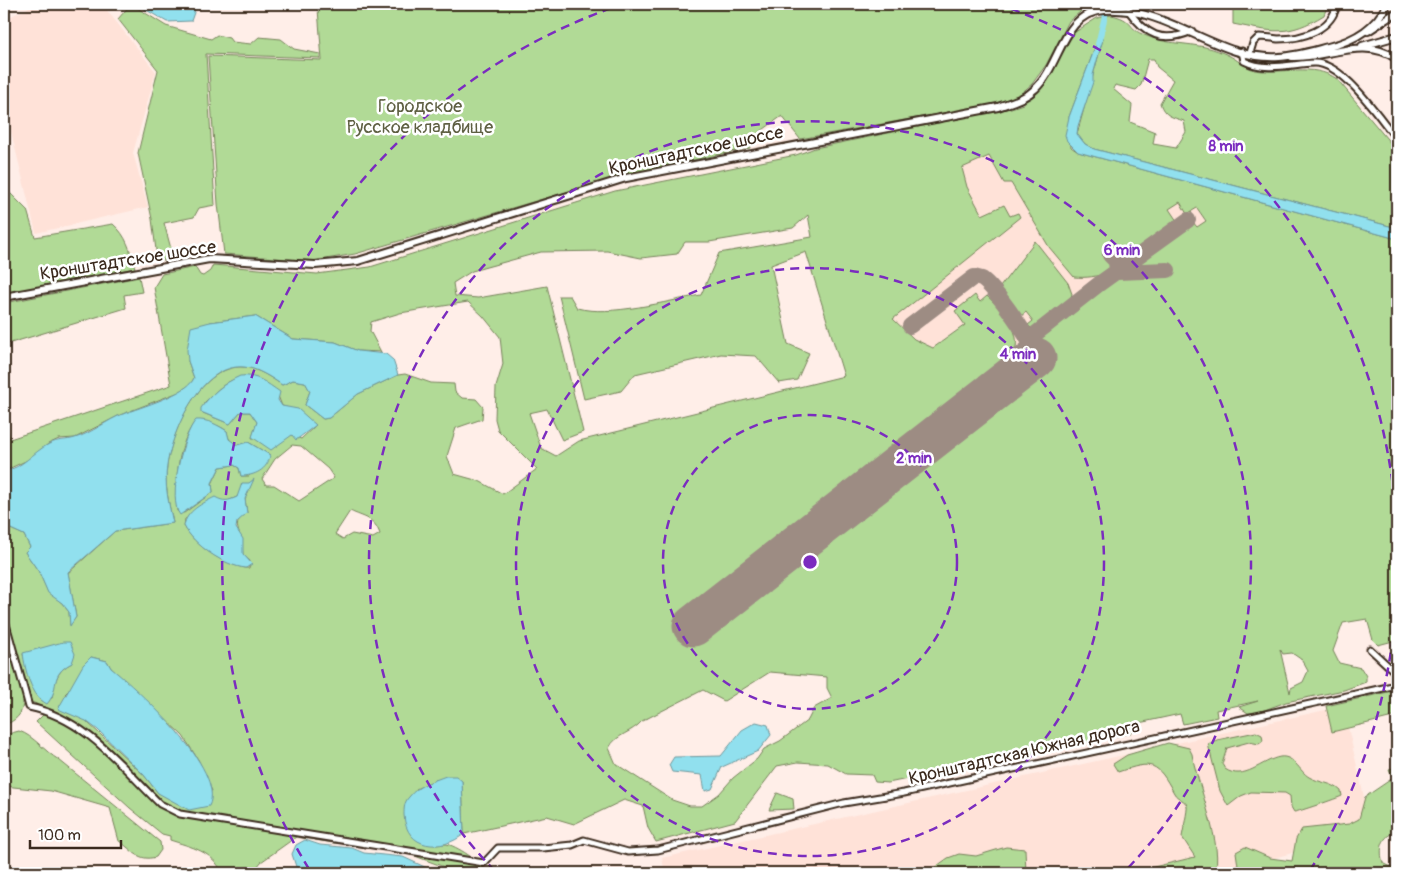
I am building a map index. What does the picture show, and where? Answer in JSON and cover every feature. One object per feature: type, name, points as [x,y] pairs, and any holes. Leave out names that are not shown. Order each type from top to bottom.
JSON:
[{"type":"street","points":[[1250,53],[1253,43],[1259,37],[1287,38],[1316,31],[1326,26],[1332,19],[1337,4]]},
{"type":"street","points":[[1355,38],[1377,19],[1386,4]]},
{"type":"street","points":[[1128,10],[1146,31],[1177,38],[1192,31]]},
{"type":"street","name":"Кронштадтское шоссе","points":[[4,297],[209,260],[315,265],[358,261],[626,178],[998,107],[1018,100],[1036,88],[1044,78],[1075,23],[1092,12],[1128,10],[1150,14],[1242,51],[1278,57],[1355,38],[1397,12]]},
{"type":"street","points":[[1278,57],[1309,57],[1349,49],[1397,36]]},
{"type":"street","points":[[1349,49],[1375,48],[1397,59]]},
{"type":"street","points":[[1242,51],[1244,60],[1259,65],[1280,66],[1314,63],[1334,68],[1349,82],[1397,139]]},
{"type":"street","name":"Кронштадтская Южная дорога","points":[[4,617],[29,707],[51,712],[73,722],[160,804],[180,814],[484,863],[498,848],[543,848],[572,845],[584,840],[628,852],[658,850],[844,803],[904,793],[1397,685]]},
{"type":"street","points":[[1370,649],[1397,674]]},
{"type":"shaded area","points":[[35,4],[102,4],[156,72],[133,153],[148,207],[36,233],[4,103],[4,20]]},
{"type":"shaded area","points":[[989,155],[1004,183],[1010,183],[1020,197],[1167,204],[1184,195],[1192,211],[1197,208],[1206,221],[1196,253],[609,716],[573,690],[965,325],[933,348],[914,339],[893,319],[886,323],[962,168]]},
{"type":"shaded area","points":[[1343,706],[1372,831],[1230,870],[1230,873],[665,873],[662,858]]},
{"type":"green space","points":[[131,4],[166,26],[211,39],[217,35],[229,38],[232,42],[251,44],[259,37],[281,39],[294,49],[320,54],[320,58],[206,54],[215,205],[199,208],[194,217],[164,223],[173,256],[166,261],[157,258],[152,219],[138,153],[158,70],[118,19]]},
{"type":"green space","name":"Городское Русское кладбище","points":[[331,4],[1090,4],[1069,21],[1046,65],[1032,84],[1019,95],[998,103],[800,139],[782,116],[749,140],[750,148],[628,174],[355,254],[314,261],[224,254],[218,204],[208,56],[322,60],[318,9]]},
{"type":"green space","points":[[1233,4],[1328,4],[1324,15],[1300,27],[1280,31],[1233,24]]},
{"type":"green space","points":[[1111,15],[1118,17],[1127,21],[1138,32],[1150,37],[1212,49],[1255,70],[1307,70],[1327,74],[1337,79],[1397,151],[1397,228],[1094,149],[1085,144],[1077,134],[1103,39],[1099,37],[1069,117],[1071,147],[1078,152],[1397,239],[1397,640],[1378,645],[1373,640],[1367,619],[1343,623],[1333,651],[1339,663],[1361,668],[1366,676],[1366,682],[1344,690],[1286,702],[1259,712],[1248,713],[1239,707],[1258,701],[1216,710],[1217,717],[1183,724],[1180,714],[1139,723],[1131,733],[888,783],[875,782],[872,775],[846,774],[828,764],[798,762],[777,766],[735,821],[656,842],[648,828],[643,806],[624,800],[574,824],[547,816],[464,834],[462,781],[435,780],[416,789],[434,845],[446,844],[455,847],[468,854],[484,871],[452,870],[415,856],[367,844],[334,843],[296,837],[261,862],[257,867],[259,873],[222,873],[207,855],[170,840],[170,836],[162,834],[130,808],[36,722],[44,714],[39,705],[23,701],[22,710],[18,717],[4,725],[4,526],[24,535],[30,547],[25,552],[39,572],[48,592],[62,603],[69,612],[70,625],[76,617],[68,573],[115,531],[173,523],[167,494],[166,472],[175,434],[191,402],[202,387],[215,376],[229,369],[244,367],[254,369],[282,385],[293,380],[305,382],[310,391],[305,405],[323,419],[329,418],[358,394],[398,375],[405,374],[431,383],[454,384],[455,392],[462,398],[476,399],[483,407],[482,419],[456,428],[447,456],[454,474],[479,481],[503,494],[537,469],[498,430],[495,419],[496,387],[503,364],[500,337],[483,316],[468,302],[400,313],[371,322],[370,331],[381,352],[358,351],[335,342],[293,339],[255,316],[210,322],[188,361],[194,378],[191,384],[179,392],[120,415],[75,438],[59,439],[48,444],[32,458],[4,471],[4,419],[10,439],[171,385],[154,287],[162,274],[195,267],[200,275],[203,276],[210,271],[213,265],[317,274],[370,267],[615,191],[796,155],[815,148],[1011,108],[1023,104],[1045,83],[1072,34],[1097,18]],"holes":[[[1148,59],[1154,59],[1157,67],[1173,80],[1160,103],[1166,113],[1184,121],[1186,132],[1176,148],[1153,144],[1155,132],[1130,122],[1132,105],[1113,89],[1115,85],[1136,90],[1141,85]],[[989,156],[1004,183],[1011,183],[1049,247],[1074,277],[1096,276],[1109,272],[1125,264],[1158,242],[1174,227],[1177,221],[1169,209],[1180,202],[1187,214],[1197,208],[1206,221],[1197,227],[1192,221],[1077,304],[1037,336],[1056,361],[695,644],[676,620],[1013,355],[1016,339],[1011,323],[987,296],[980,302],[975,295],[955,311],[965,325],[933,348],[914,339],[893,319],[1020,217],[1018,213],[1010,216],[1004,205],[982,215],[967,187],[962,168]],[[808,215],[812,237],[719,253],[701,295],[639,307],[606,311],[577,308],[570,296],[559,296],[584,399],[621,391],[635,374],[721,354],[756,356],[779,383],[797,380],[809,353],[788,344],[771,265],[806,252],[844,376],[579,441],[556,456],[541,448],[529,413],[547,409],[562,440],[583,432],[547,286],[478,298],[455,296],[453,283],[472,271],[541,252],[607,251],[641,258],[677,254],[685,242],[709,242],[793,228]],[[245,376],[278,396],[282,406],[293,409],[316,425],[301,439],[292,435],[252,438],[257,422],[250,412],[240,412],[230,424],[203,413],[204,403],[222,386]],[[194,423],[199,423],[219,426],[227,431],[230,440],[234,443],[243,445],[248,442],[270,455],[249,476],[241,476],[239,468],[234,465],[220,467],[212,484],[213,492],[184,513],[177,511],[176,488],[181,454],[188,432]],[[292,445],[301,446],[328,469],[334,478],[299,501],[274,485],[266,485],[262,479],[275,459]],[[253,480],[245,499],[247,513],[240,518],[238,524],[243,555],[250,561],[249,568],[237,566],[220,559],[195,541],[184,526],[185,519],[237,497]],[[350,511],[372,521],[380,534],[373,538],[352,534],[343,539],[335,534]],[[1280,649],[1283,654],[1292,653],[1302,660],[1308,671],[1303,682],[1291,688],[1290,693]],[[40,650],[72,663],[59,673],[52,698],[42,701],[30,682],[23,654]],[[91,657],[107,661],[111,668],[183,736],[199,761],[212,791],[158,793],[144,775],[86,721],[65,694]],[[770,672],[827,677],[827,688],[832,698],[814,708],[808,720],[780,741],[764,749],[757,759],[733,778],[719,794],[702,806],[690,806],[672,800],[616,764],[609,748],[612,743],[642,721],[703,690],[724,701]]]},
{"type":"green space","points":[[4,187],[27,210],[35,237],[113,224],[125,238],[135,268],[4,294]]},
{"type":"green space","points":[[1035,241],[1068,283],[1072,294],[1069,303],[1039,327],[1032,329],[1028,325],[1033,321],[1026,312],[1021,316],[1000,287]]},
{"type":"green space","points":[[139,277],[142,292],[124,295],[126,308],[4,345],[4,303]]},
{"type":"green space","points":[[1397,690],[1397,716],[1332,732],[1326,706]]},
{"type":"green space","points":[[19,731],[34,740],[160,842],[161,850],[156,857],[140,857],[119,841],[110,808],[51,791],[4,786],[4,735]]},
{"type":"green space","points":[[1256,732],[1262,735],[1263,741],[1259,744],[1249,742],[1227,748],[1222,764],[1225,769],[1239,773],[1246,772],[1273,759],[1285,757],[1293,761],[1309,777],[1337,788],[1341,791],[1342,796],[1294,812],[1291,807],[1290,796],[1285,793],[1251,792],[1241,796],[1228,806],[1220,791],[1208,744],[1217,740]]},
{"type":"green space","points":[[1168,743],[1189,748],[1192,754],[1213,832],[1217,862],[1214,872],[1129,873],[1195,857],[1182,837],[1187,806],[1175,795],[1163,775],[1153,766],[1147,765],[1118,772],[1113,764],[1127,755]]},
{"type":"green space","points":[[1397,767],[1397,832],[1387,836],[1382,844],[1381,853],[1383,863],[1397,870],[1397,873],[1239,873],[1236,852],[1245,847],[1270,858],[1292,861],[1296,839],[1302,829],[1349,824],[1359,819],[1365,797],[1393,778],[1389,769]]},
{"type":"green space","points":[[777,793],[793,799],[794,809],[769,810]]},
{"type":"green space","points":[[1006,847],[1025,849],[1026,873],[933,873],[934,868],[948,858],[959,854],[976,856]]},
{"type":"water","points":[[136,4],[197,4],[191,21],[167,22]]},
{"type":"water","points":[[1099,37],[1103,39],[1093,75],[1093,82],[1078,126],[1077,134],[1085,144],[1094,149],[1397,228],[1397,239],[1078,152],[1067,141],[1065,135],[1069,117]]},
{"type":"water","points":[[255,316],[293,339],[335,342],[358,351],[386,354],[393,360],[398,375],[358,394],[329,418],[323,419],[305,405],[310,391],[305,382],[293,380],[282,385],[259,371],[244,367],[229,369],[215,376],[202,387],[191,402],[182,418],[170,452],[166,480],[173,523],[115,531],[68,572],[76,617],[70,626],[69,612],[62,603],[48,593],[39,572],[25,552],[30,547],[24,535],[4,526],[4,471],[17,467],[52,442],[81,436],[117,417],[173,395],[183,389],[194,378],[188,361],[187,350],[191,327],[210,322]]},
{"type":"water","points":[[240,376],[251,376],[271,385],[280,392],[278,400],[282,406],[298,409],[316,425],[296,440],[292,435],[271,450],[252,437],[257,422],[250,412],[240,412],[230,424],[201,412],[201,408],[209,398],[223,386]]},
{"type":"water","points":[[196,420],[208,421],[224,429],[227,431],[229,439],[237,445],[248,442],[270,455],[266,465],[260,471],[251,475],[241,476],[239,468],[234,465],[220,467],[212,483],[213,492],[180,515],[176,507],[175,496],[178,467],[186,438]]},
{"type":"water","points":[[254,479],[245,499],[247,513],[237,522],[236,528],[243,539],[243,554],[252,564],[246,568],[228,563],[210,553],[195,540],[184,526],[188,516],[200,505],[215,497],[226,500],[237,497],[242,483],[249,483]]},
{"type":"water","points":[[63,642],[70,642],[75,654],[72,663],[60,672],[57,677],[53,693],[47,704],[41,700],[33,689],[25,667],[23,653]]},
{"type":"water","points":[[91,657],[107,661],[111,668],[159,712],[193,752],[205,772],[211,791],[209,806],[189,810],[158,793],[144,775],[98,730],[86,721],[58,709],[83,665]]},
{"type":"water","points":[[756,722],[768,725],[771,735],[758,751],[722,767],[712,789],[705,791],[702,775],[672,772],[669,765],[674,757],[721,756],[742,730]]},
{"type":"water","points":[[446,776],[456,776],[462,781],[464,834],[446,844],[436,845],[418,841],[406,827],[405,803],[417,789]]},
{"type":"water","points":[[305,840],[320,845],[352,848],[364,853],[403,857],[427,868],[461,873],[298,873],[292,854],[296,845]]},
{"type":"waterway","points":[[1098,44],[1108,4]]},
{"type":"taxiway","points":[[1029,339],[1099,284],[1188,220]]},
{"type":"taxiway","points":[[1110,255],[1116,261],[1117,272],[1168,270]]},
{"type":"taxiway","points":[[910,326],[974,277],[982,279],[996,293],[1014,317],[1029,341],[1036,358]]},
{"type":"runway","points":[[693,626],[1036,358]]}]
